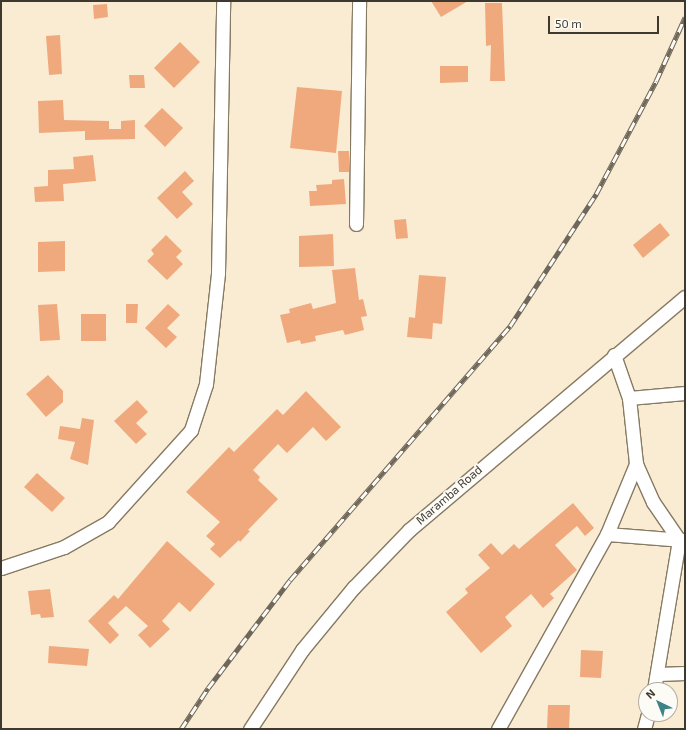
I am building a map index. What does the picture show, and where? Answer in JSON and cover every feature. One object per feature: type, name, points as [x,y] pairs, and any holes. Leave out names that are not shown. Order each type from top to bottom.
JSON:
[{"type":"street","points":[[1,568],[64,547],[108,522],[191,430],[206,384],[218,273],[223,1]]},
{"type":"street","points":[[356,224],[359,1]]},
{"type":"street","name":"Maramba Road","points":[[250,729],[302,650],[354,587],[409,530],[614,355],[685,297]]},
{"type":"street","points":[[614,355],[629,398],[636,464],[653,502],[682,540],[656,682]]},
{"type":"street","points":[[629,398],[685,393]]},
{"type":"street","points":[[498,729],[607,534],[636,464]]},
{"type":"street","points":[[607,534],[682,540]]},
{"type":"street","points":[[658,674],[685,673]]},
{"type":"building","points":[[431,1],[468,1],[441,17]]},
{"type":"building","points":[[485,3],[502,3],[505,81],[490,81],[491,45],[486,46]]},
{"type":"building","points":[[107,4],[108,17],[94,19],[93,5]]},
{"type":"building","points":[[60,35],[62,74],[49,75],[46,36]]},
{"type":"building","points":[[180,42],[200,62],[174,88],[154,68]]},
{"type":"building","points":[[440,66],[468,66],[468,82],[440,83]]},
{"type":"building","points":[[129,75],[144,75],[145,88],[130,88]]},
{"type":"building","points":[[297,87],[342,91],[336,153],[290,148]]},
{"type":"building","points":[[63,100],[64,120],[109,121],[109,129],[121,129],[121,121],[135,120],[135,139],[85,140],[85,131],[39,133],[38,101]]},
{"type":"building","points":[[162,108],[183,128],[165,147],[144,126]]},
{"type":"building","points":[[338,151],[349,151],[349,172],[339,172]]},
{"type":"building","points":[[93,155],[96,181],[63,184],[64,201],[35,202],[34,187],[48,186],[48,170],[74,169],[73,157]]},
{"type":"building","points":[[185,171],[194,181],[182,192],[193,204],[177,219],[157,198]]},
{"type":"building","points":[[344,179],[346,204],[310,206],[309,191],[317,191],[316,185],[332,184],[332,180]]},
{"type":"building","points":[[406,219],[408,238],[396,239],[394,220]]},
{"type":"building","points":[[660,223],[670,235],[643,258],[633,245]]},
{"type":"building","points":[[333,234],[334,266],[299,267],[299,236]]},
{"type":"building","points":[[166,235],[182,251],[176,257],[183,264],[167,280],[147,261],[154,254],[151,250]]},
{"type":"building","points":[[65,241],[65,271],[38,272],[38,242]]},
{"type":"building","points":[[355,268],[359,300],[363,299],[367,316],[361,317],[364,330],[345,335],[343,330],[315,336],[316,341],[301,344],[300,340],[287,343],[280,315],[290,313],[289,309],[311,303],[313,309],[336,303],[332,270]]},
{"type":"building","points":[[419,275],[446,277],[442,324],[433,323],[432,339],[407,337],[409,317],[415,318]]},
{"type":"building","points":[[57,304],[60,340],[40,341],[38,305]]},
{"type":"building","points":[[126,304],[138,304],[137,323],[126,323]]},
{"type":"building","points":[[168,304],[180,315],[167,328],[177,337],[166,348],[145,328]]},
{"type":"building","points":[[81,314],[106,314],[106,341],[81,341]]},
{"type":"building","points":[[48,375],[63,391],[63,402],[46,417],[26,394]]},
{"type":"building","points":[[306,391],[341,427],[326,441],[313,427],[287,453],[278,444],[253,470],[260,477],[258,480],[278,499],[248,530],[250,531],[240,542],[239,540],[220,558],[210,549],[215,544],[206,536],[220,522],[186,492],[229,447],[234,452],[277,409],[283,415]]},
{"type":"building","points":[[137,400],[148,412],[136,423],[147,434],[136,444],[114,421]]},
{"type":"building","points":[[82,418],[94,420],[88,465],[70,459],[75,442],[58,439],[60,426],[80,429]]},
{"type":"building","points":[[37,473],[65,498],[52,512],[24,487]]},
{"type":"building","points":[[573,503],[594,528],[585,536],[577,526],[555,545],[577,570],[550,594],[554,598],[543,608],[531,594],[505,617],[512,626],[481,653],[446,612],[468,593],[465,589],[490,568],[478,555],[491,543],[502,555],[514,544],[519,549]]},
{"type":"building","points":[[167,541],[215,584],[190,612],[179,602],[162,621],[170,629],[150,648],[138,635],[148,626],[126,606],[108,623],[119,635],[110,644],[88,621],[114,595],[118,599]]},
{"type":"building","points":[[50,589],[54,617],[41,618],[40,614],[31,615],[28,591]]},
{"type":"building","points":[[49,646],[89,649],[87,666],[48,663]]},
{"type":"building","points":[[581,650],[603,651],[601,678],[580,677]]},
{"type":"building","points":[[548,705],[570,705],[569,729],[547,729]]},
{"type":"railway","points":[[181,729],[208,688],[290,580],[510,326],[596,194],[656,81],[685,17]]}]
